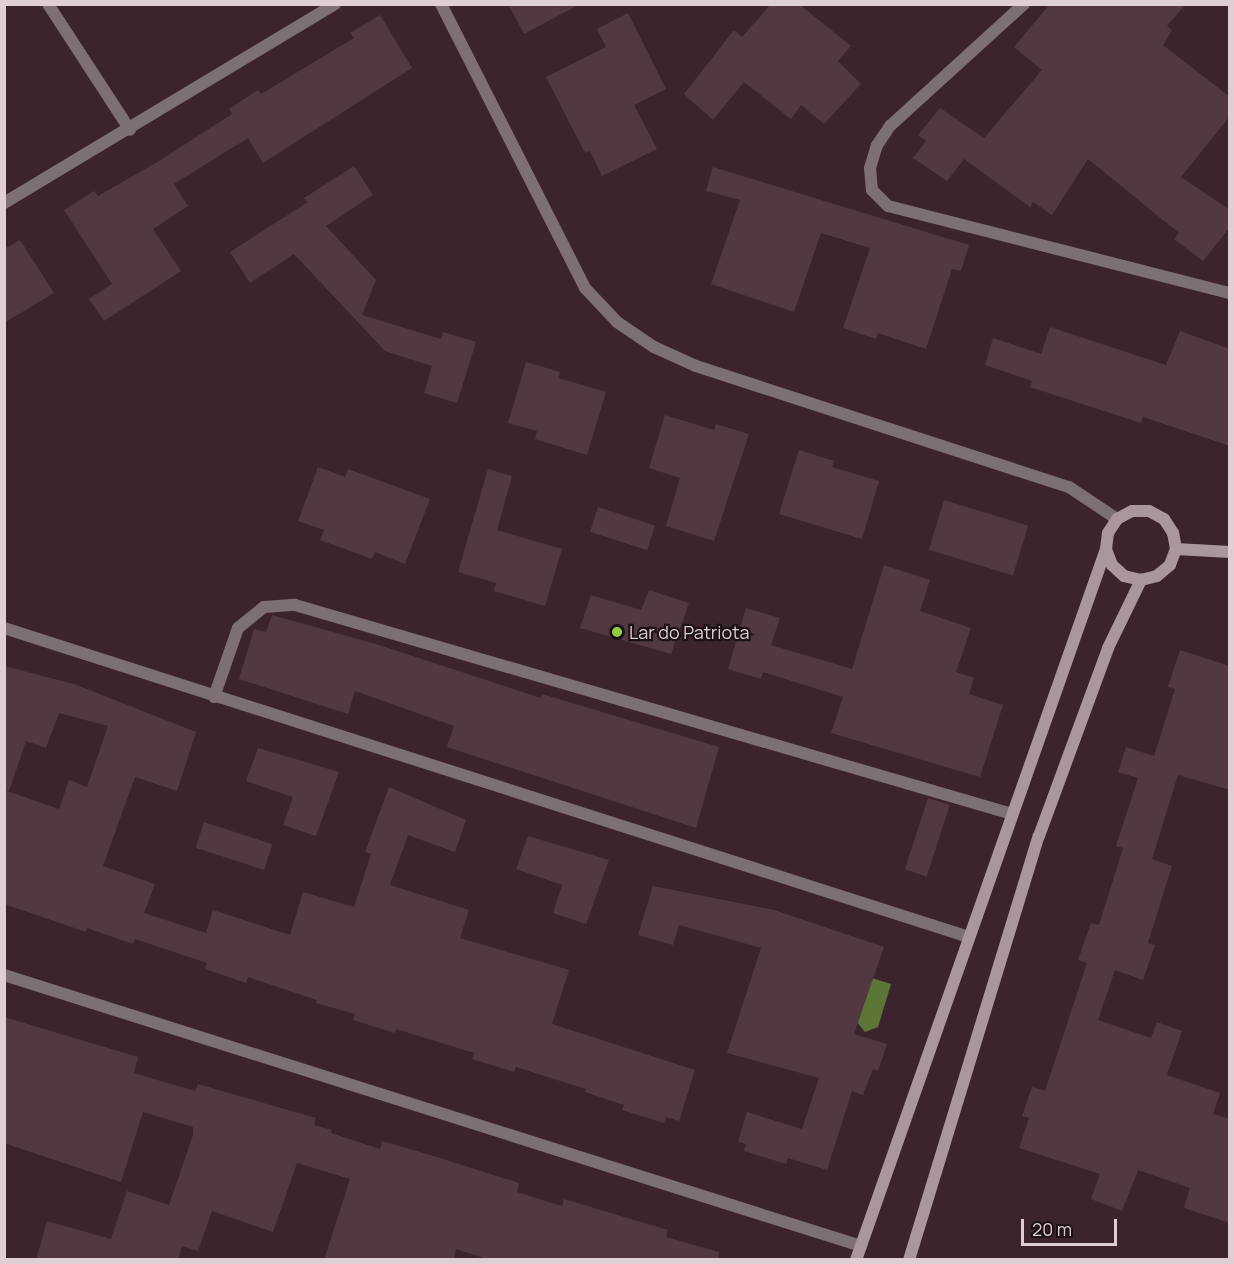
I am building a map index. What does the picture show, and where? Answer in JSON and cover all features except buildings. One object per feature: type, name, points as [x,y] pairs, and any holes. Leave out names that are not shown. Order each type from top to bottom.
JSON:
[{"type":"street","points":[[48,4],[130,130]]},
{"type":"street","points":[[4,203],[130,130],[335,4]]},
{"type":"street","points":[[441,4],[585,288],[617,322],[654,347],[696,366],[1069,488],[1118,519]]},
{"type":"street","points":[[1024,4],[890,126],[877,145],[870,168],[872,190],[888,206],[1230,293]]},
{"type":"street","points":[[856,1260],[1106,549],[1108,533],[1118,519],[1132,511],[1149,511],[1164,519],[1173,533],[1176,549],[1163,571],[1141,580],[1125,576],[1112,565],[1106,549]]},
{"type":"street","points":[[1176,549],[1230,552]]},
{"type":"street","points":[[913,1259],[1039,836],[1108,648],[1141,580]]},
{"type":"street","points":[[214,697],[238,628],[264,607],[295,605],[1012,814]]},
{"type":"street","points":[[4,628],[969,937]]},
{"type":"street","points":[[4,975],[861,1246]]},
{"type":"shaded area","points":[[869,977],[891,984],[878,1027],[865,1032],[856,1021]]},
{"type":"place","name":"Lar do Patriota","points":[[617,632]]}]
